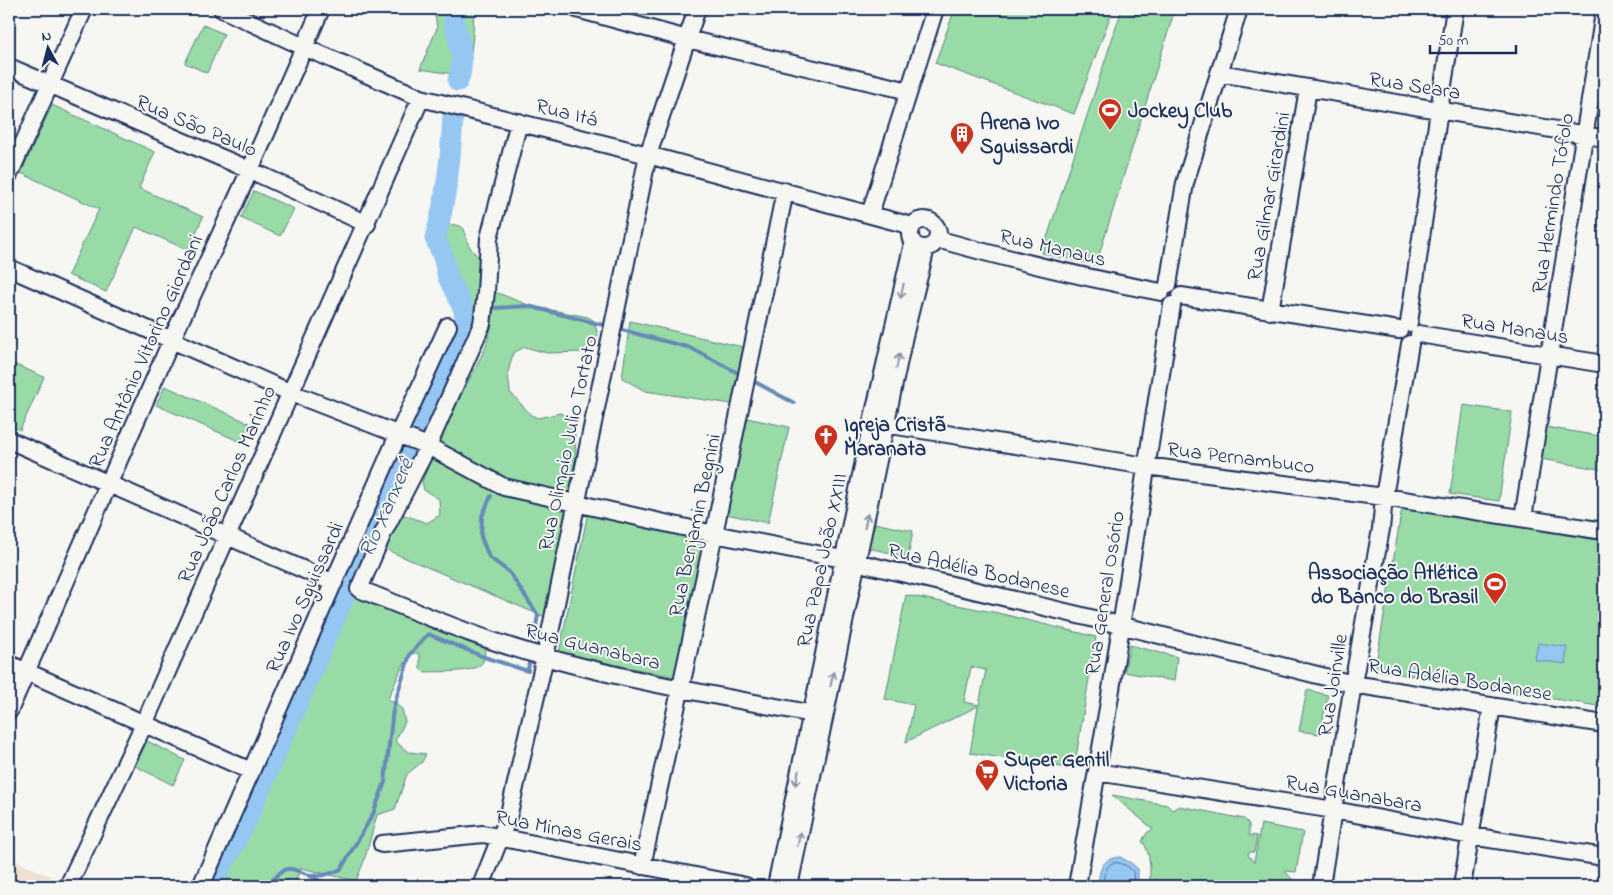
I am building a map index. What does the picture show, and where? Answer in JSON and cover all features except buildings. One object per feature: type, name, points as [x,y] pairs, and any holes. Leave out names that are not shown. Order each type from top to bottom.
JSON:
[{"type":"street","points":[[9,175],[84,9]]},
{"type":"street","name":"Rua Itá","points":[[222,9],[421,98],[648,155],[912,226]]},
{"type":"street","name":"Rua Antônio Vitorino Giordani","points":[[9,711],[172,339],[250,170],[321,9]]},
{"type":"street","points":[[577,9],[687,39],[909,91]]},
{"type":"street","name":"Rua Olimpio Julio Tortato","points":[[481,886],[508,818],[545,657],[648,155],[697,9]]},
{"type":"street","points":[[870,214],[935,9]]},
{"type":"street","points":[[1177,301],[1163,302],[1164,288],[1185,183],[1239,9]]},
{"type":"street","name":"Rua Joinville","points":[[1321,886],[1353,684],[1381,529],[1439,110],[1456,9]]},
{"type":"street","name":"Rua Hermindo Tófolo","points":[[1523,518],[1604,13]]},
{"type":"street","name":"Rua São Paulo","points":[[9,67],[250,170],[367,224]]},
{"type":"street","name":"Rua Seara","points":[[1219,73],[1604,138]]},
{"type":"street","name":"Rua Gilmar Girardini","points":[[1270,311],[1308,89]]},
{"type":"street","name":"Rua João Carlos Marinho","points":[[68,886],[144,724],[289,392],[367,224],[421,98]]},
{"type":"street","name":"Rua Ivo Sguissardi","points":[[202,886],[334,583],[412,440],[482,324],[489,238],[519,122]]},
{"type":"street","name":"Rua Benjamin Begnini","points":[[642,866],[681,690],[785,191]]},
{"type":"street","points":[[924,220],[933,223],[938,230],[925,243],[909,235],[915,222],[924,220]]},
{"type":"street","name":"Rua Manaus","points":[[925,243],[1090,278],[1164,288]]},
{"type":"street","name":"Rua Papa João XXIII","points":[[789,886],[817,715],[898,335],[925,243]]},
{"type":"street","name":"Rua Adélia Bodanese","points":[[9,268],[289,392],[412,440],[504,487],[714,534],[850,560],[1120,625],[1353,684],[1604,724]]},
{"type":"street","name":"Rua Manaus","points":[[1177,301],[1270,311],[1604,364]]},
{"type":"street","name":"Rua General Osório","points":[[1077,886],[1109,702],[1146,466],[1177,301]]},
{"type":"street","name":"Rua Ivo Sguissardi","points":[[359,589],[383,533],[448,326]]},
{"type":"street","name":"Rua Pernambuco","points":[[879,423],[1146,466],[1384,497],[1604,532]]},
{"type":"street","points":[[9,440],[334,583]]},
{"type":"street","name":"Rua Guanabara","points":[[359,589],[492,641],[545,657],[681,690],[817,715]]},
{"type":"street","points":[[9,664],[251,771]]},
{"type":"street","points":[[1462,886],[1492,706]]},
{"type":"street","name":"Rua Papa João XXIII","points":[[776,886],[809,756]]},
{"type":"street","name":"Rua Guanabara","points":[[1097,772],[1334,810],[1471,836],[1604,857]]},
{"type":"street","name":"Rua Minas Gerais","points":[[382,844],[483,834],[746,886]]},
{"type":"shaded area","points":[[9,858],[50,876],[46,886],[9,886]]},
{"type":"green space","points":[[434,9],[473,9],[473,34],[467,76],[420,69],[437,28]]},
{"type":"green space","points":[[955,9],[1113,9],[1074,114],[935,63]]},
{"type":"green space","name":"Jockey Club","points":[[1122,9],[1175,9],[1096,265],[1042,253]]},
{"type":"green space","points":[[203,25],[224,34],[207,73],[185,63]]},
{"type":"green space","points":[[52,105],[155,152],[139,188],[203,217],[188,250],[136,227],[106,292],[68,275],[99,209],[21,173]]},
{"type":"green space","points":[[254,191],[294,209],[280,236],[241,218]]},
{"type":"green space","points":[[447,224],[463,228],[467,242],[481,260],[478,322],[470,303],[445,259],[440,233]]},
{"type":"green space","points":[[495,292],[531,306],[588,317],[594,321],[598,335],[587,352],[547,353],[525,347],[513,353],[508,373],[510,392],[531,415],[538,418],[560,413],[574,420],[576,457],[573,493],[547,618],[389,551],[384,543],[399,513],[427,523],[440,515],[439,499],[424,490],[422,482],[452,406],[466,386],[485,349],[492,324]]},
{"type":"green space","points":[[630,321],[743,347],[732,404],[645,391],[622,378]]},
{"type":"green space","points":[[9,362],[44,377],[20,430],[9,425]]},
{"type":"green space","points":[[165,386],[249,423],[241,442],[156,405]]},
{"type":"green space","points":[[1604,402],[1604,470],[1541,459],[1546,427],[1599,436]]},
{"type":"green space","points":[[1463,405],[1512,412],[1499,501],[1450,494]]},
{"type":"green space","points":[[747,418],[789,427],[768,523],[726,514]]},
{"type":"green space","name":"Associação Atlética do Banco do Brasil","points":[[1402,508],[1604,541],[1604,707],[1375,670]]},
{"type":"green space","points":[[588,512],[705,540],[675,677],[559,653]]},
{"type":"green space","points":[[869,522],[913,531],[908,557],[864,547]]},
{"type":"green space","points":[[351,594],[392,607],[481,643],[485,647],[483,661],[478,667],[472,669],[425,672],[420,669],[418,653],[413,653],[402,667],[388,699],[402,709],[405,722],[395,741],[408,752],[426,754],[422,762],[407,774],[395,809],[377,815],[364,861],[356,881],[301,868],[293,886],[223,886],[276,775],[326,659],[334,631],[347,599]]},
{"type":"green space","points":[[906,595],[998,613],[1096,637],[1074,769],[970,753],[978,706],[906,742],[914,705],[885,699]],"holes":[[[971,667],[986,670],[979,705],[964,702]]]},
{"type":"green space","points":[[1130,645],[1177,657],[1174,681],[1124,672]]},
{"type":"green space","points":[[1307,690],[1328,695],[1320,734],[1299,731]]},
{"type":"green space","points":[[147,741],[185,760],[173,785],[135,766]]},
{"type":"green space","points":[[1112,795],[1167,805],[1172,810],[1179,806],[1244,819],[1249,824],[1249,835],[1257,836],[1254,852],[1249,852],[1248,855],[1254,862],[1261,824],[1303,832],[1296,872],[1285,871],[1292,879],[1293,886],[1149,886],[1149,856],[1142,841],[1147,833],[1153,829]]},
{"type":"water","points":[[1538,643],[1567,647],[1565,664],[1535,660]]},
{"type":"water","points":[[1120,857],[1138,869],[1138,886],[1097,886],[1102,866],[1113,858]]},
{"type":"waterway","name":"Rio Xanxerê","points":[[452,9],[461,54],[458,81]]},
{"type":"waterway","name":"Rio Xanxerê","points":[[211,886],[245,824],[446,370],[450,353],[466,326],[464,310],[448,277],[443,256],[435,238],[443,208],[448,177],[453,115]]},
{"type":"waterway","points":[[494,308],[528,306],[603,325]]},
{"type":"waterway","points":[[464,310],[474,310]]},
{"type":"waterway","points":[[622,330],[691,348],[738,373]]},
{"type":"waterway","points":[[755,382],[794,403]]},
{"type":"waterway","points":[[491,496],[482,516],[481,537],[489,557],[509,572],[538,615],[533,643]]},
{"type":"waterway","points":[[267,886],[287,869],[318,876],[330,874],[341,869],[373,814],[385,782],[393,709],[410,654],[428,634],[484,657],[528,671],[529,662]]},
{"type":"waterway","points":[[310,876],[330,886]]},
{"type":"place","name":"Jockey Club","points":[[1110,131]]},
{"type":"place","name":"Arena Ivo Sguissardi","points":[[962,155]]},
{"type":"place","name":"Igreja Cristã Maranata","points":[[826,457]]},
{"type":"place","name":"Associação Atlética do Banco do Brasil","points":[[1495,605]]},
{"type":"place","name":"Super Gentil Victoria","points":[[987,792]]}]
